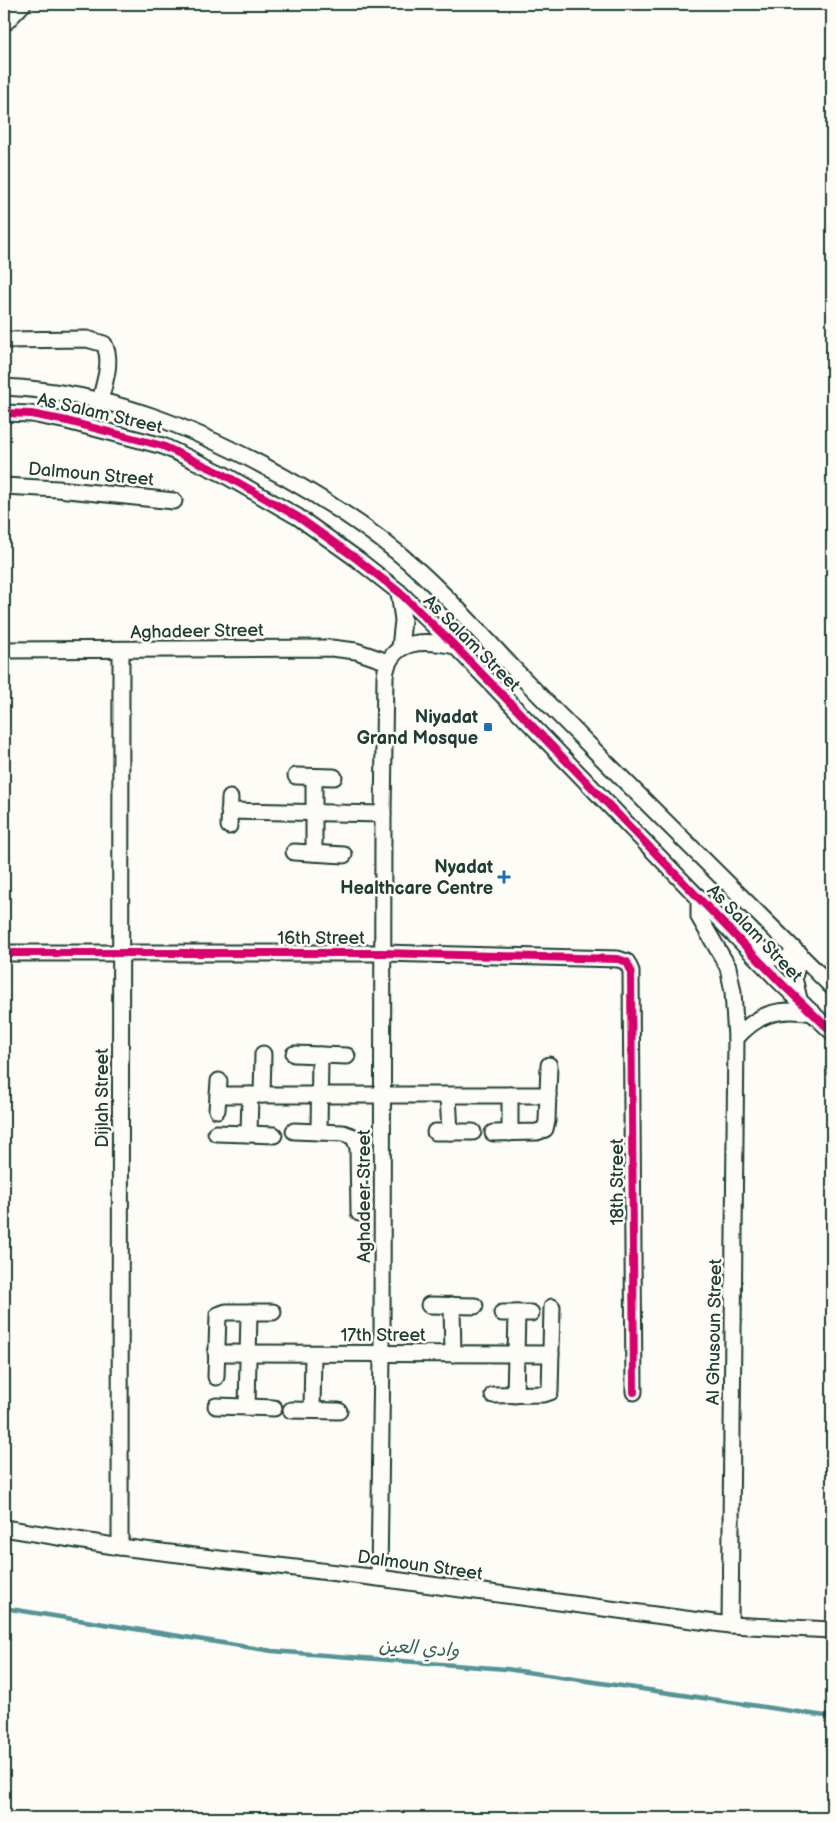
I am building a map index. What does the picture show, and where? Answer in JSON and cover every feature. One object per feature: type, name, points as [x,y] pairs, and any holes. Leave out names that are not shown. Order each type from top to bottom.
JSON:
[{"type":"street","points":[[4,24],[23,4]]},
{"type":"street","points":[[4,340],[87,339],[104,344],[107,350],[108,362],[100,401]]},
{"type":"street","name":"As Salam Street","points":[[4,387],[35,388],[100,401],[174,423],[242,454],[311,492],[386,542],[458,608],[515,670],[682,840],[832,986]]},
{"type":"street","name":"As Salam Street","points":[[4,413],[31,414],[68,421],[116,432],[172,450],[223,474],[298,517],[399,592],[455,646],[628,826],[832,1032]]},
{"type":"street","name":"Dalmoun Street","points":[[4,486],[58,489],[174,501]]},
{"type":"street","points":[[399,592],[403,620],[400,648]]},
{"type":"street","points":[[388,662],[400,648],[422,642],[455,646]]},
{"type":"street","name":"Aghadeer Street","points":[[4,650],[330,648],[356,651],[388,662],[384,684],[384,1096],[379,1578]]},
{"type":"street","name":"Dijlah Street","points":[[120,1546],[121,650]]},
{"type":"street","points":[[296,776],[334,777]]},
{"type":"street","points":[[314,777],[314,853]]},
{"type":"street","points":[[229,826],[230,804],[314,813],[383,814]]},
{"type":"street","points":[[294,852],[344,855]]},
{"type":"street","name":"Al Ghusoun Street","points":[[699,897],[699,917],[728,967],[733,992],[736,1038],[730,1625]]},
{"type":"street","points":[[738,937],[750,941],[773,958],[783,960],[800,954]]},
{"type":"street","name":"16th Street","points":[[4,953],[383,954],[618,959],[627,962],[631,971]]},
{"type":"street","points":[[800,954],[794,978],[800,1000]]},
{"type":"street","name":"18th Street","points":[[631,971],[634,1392]]},
{"type":"street","points":[[736,1038],[747,1026],[762,1016],[778,1011],[796,1010],[813,1013]]},
{"type":"street","points":[[249,1134],[264,1054]]},
{"type":"street","points":[[294,1054],[347,1056]]},
{"type":"street","points":[[319,1132],[320,1055]]},
{"type":"street","points":[[493,1133],[537,1132],[546,1129],[549,1065]]},
{"type":"street","points":[[218,1095],[548,1095]]},
{"type":"street","points":[[510,1095],[510,1133]]},
{"type":"street","points":[[448,1096],[442,1132],[473,1132]]},
{"type":"street","points":[[294,1131],[349,1134],[357,1142],[359,1213]]},
{"type":"street","points":[[216,1133],[274,1135]]},
{"type":"street","name":"17th Street","points":[[429,1305],[475,1306]]},
{"type":"street","points":[[452,1305],[452,1354]]},
{"type":"street","points":[[493,1395],[550,1392],[552,1308]]},
{"type":"street","points":[[216,1377],[218,1315],[226,1312],[273,1312]]},
{"type":"street","points":[[247,1407],[249,1312]]},
{"type":"street","points":[[515,1394],[517,1313]]},
{"type":"street","name":"17th Street","points":[[216,1352],[551,1354]]},
{"type":"street","points":[[312,1410],[313,1354]]},
{"type":"street","points":[[216,1406],[274,1408]]},
{"type":"street","points":[[291,1410],[339,1411]]},
{"type":"street","name":"Dalmoun Street","points":[[4,1528],[120,1546],[379,1578],[730,1625],[832,1630]]},
{"type":"waterway","name":"وادي العين","points":[[4,1608],[272,1651],[506,1669],[832,1717]]},
{"type":"cycle path","points":[[4,413],[31,414],[67,421],[163,446],[223,474],[298,517],[357,559],[399,592],[455,646],[779,981],[832,1032]]},
{"type":"cycle path","points":[[4,953],[383,953],[618,959],[627,962],[631,971],[634,1392]]},
{"type":"place","name":"Niyadat Grand Mosque","points":[[488,727]]},
{"type":"place","name":"Nyadat Healthcare Centre","points":[[504,877]]}]
